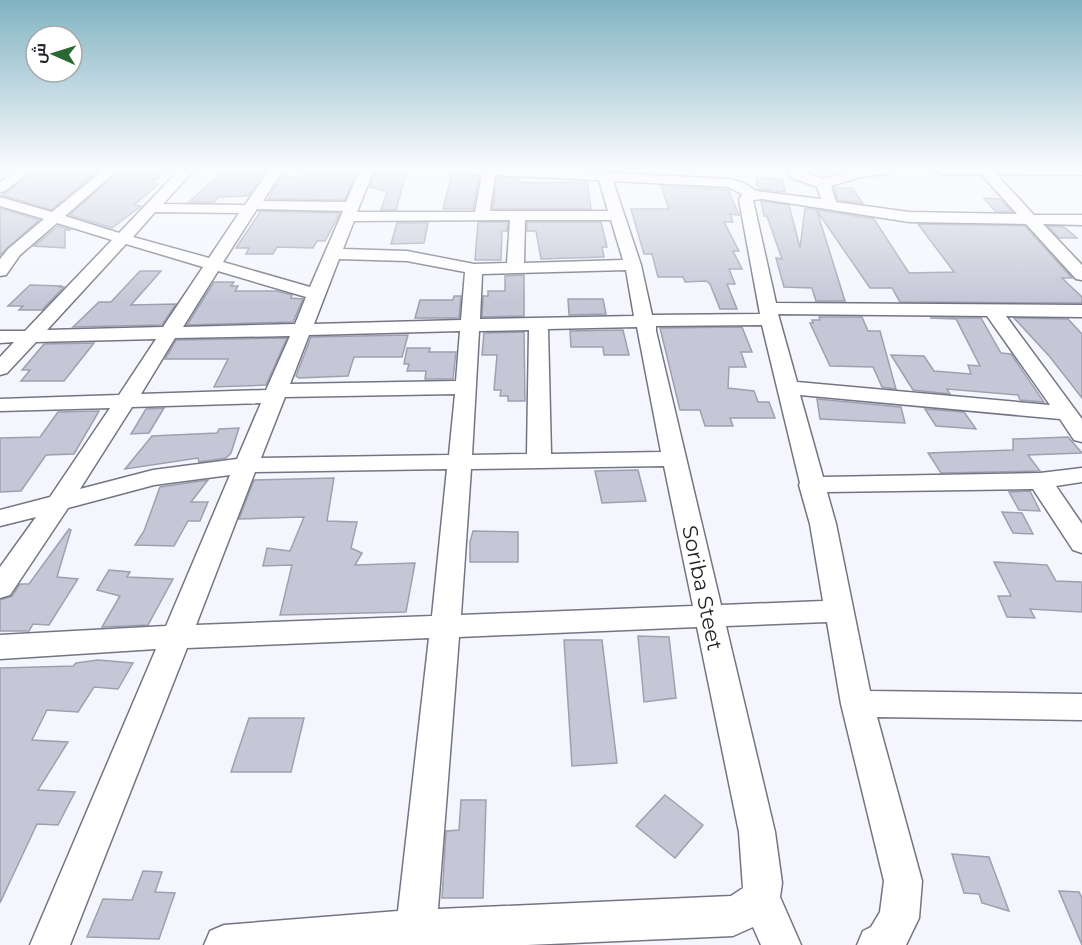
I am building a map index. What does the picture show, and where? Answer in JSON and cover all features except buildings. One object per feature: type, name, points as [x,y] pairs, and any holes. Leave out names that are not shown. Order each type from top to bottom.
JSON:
[{"type":"street","points":[[41,214],[316,294]]},
{"type":"street","points":[[0,271],[7,252],[58,214]]},
{"type":"street","points":[[0,369],[146,214]]},
{"type":"street","points":[[0,588],[62,501],[246,214]]},
{"type":"street","points":[[50,945],[349,214]]},
{"type":"street","points":[[419,214],[482,216],[613,214]]},
{"type":"street","name":"Soriba Steet","points":[[618,214],[646,321],[646,331],[673,459],[758,832],[762,883],[760,898]]},
{"type":"street","points":[[749,214],[769,314],[823,524],[858,704],[903,881],[899,918],[885,942],[877,945]]},
{"type":"street","points":[[888,214],[909,217],[1082,220]]},
{"type":"street","points":[[1024,214],[1082,275]]},
{"type":"street","points":[[515,267],[518,216]]},
{"type":"street","points":[[333,254],[407,256],[474,269],[633,265]]},
{"type":"street","points":[[416,930],[443,626],[461,461],[474,269]]},
{"type":"street","points":[[992,309],[1082,435]]},
{"type":"street","points":[[0,337],[646,321],[769,314],[992,309],[1082,311]]},
{"type":"street","points":[[538,323],[539,459]]},
{"type":"street","points":[[0,405],[125,402],[277,393],[466,387]]},
{"type":"street","points":[[789,388],[1065,414]]},
{"type":"street","points":[[0,518],[153,478],[247,465],[539,459],[673,459]]},
{"type":"street","points":[[811,484],[1040,481],[1082,475]]},
{"type":"street","points":[[1040,481],[1082,544]]},
{"type":"street","points":[[0,647],[176,637],[839,611]]},
{"type":"street","points":[[858,704],[1082,708]]},
{"type":"street","points":[[224,945],[416,930],[506,936],[734,916],[750,908],[760,898],[781,945]]}]
